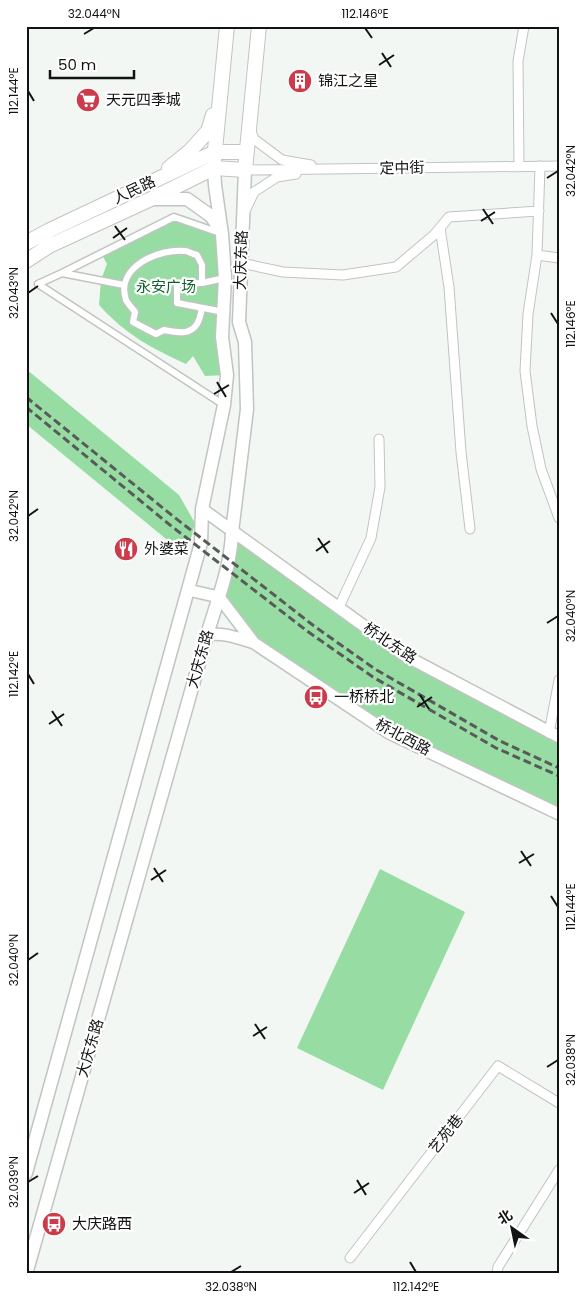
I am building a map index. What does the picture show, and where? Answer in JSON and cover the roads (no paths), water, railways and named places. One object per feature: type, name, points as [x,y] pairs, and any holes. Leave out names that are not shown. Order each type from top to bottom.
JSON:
[{"type":"main road","name":"大庆东路","points":[[26,1173],[201,543],[202,509],[224,405],[227,375],[222,337],[225,278],[222,234],[214,185],[214,168],[228,26]]},
{"type":"main road","name":"大庆东路","points":[[26,1274],[232,548],[232,532],[247,409],[245,342],[239,322],[244,170],[259,26]]},
{"type":"main road","points":[[147,184],[190,151],[208,131],[221,88]]},
{"type":"main road","name":"人民路","points":[[26,243],[215,152],[246,152]]},
{"type":"main road","points":[[214,168],[244,170]]},
{"type":"main road","name":"人民路","points":[[26,261],[49,246],[214,168]]},
{"type":"main road","points":[[151,199],[187,199],[211,216],[222,234]]},
{"type":"street","points":[[519,167],[518,61],[524,26]]},
{"type":"street","points":[[249,127],[254,139],[282,160],[331,169]]},
{"type":"street","points":[[540,166],[537,254],[528,314],[525,370],[532,426],[541,469],[559,518]]},
{"type":"street","name":"定中街","points":[[244,170],[559,166]]},
{"type":"street","points":[[243,216],[254,192],[277,176],[331,169]]},
{"type":"street","points":[[241,263],[283,272],[342,275],[396,267],[434,236],[449,217],[538,211]]},
{"type":"street","points":[[222,234],[174,217],[38,284],[224,405]]},
{"type":"street","points":[[440,228],[449,288],[470,529]]},
{"type":"street","points":[[202,283],[202,265],[197,255],[186,251],[167,252],[147,258],[131,270],[124,285],[126,301],[136,312],[133,322],[156,334],[164,330],[178,333],[188,331],[197,325],[202,308]]},
{"type":"street","points":[[537,254],[559,258]]},
{"type":"street","points":[[62,273],[124,285]]},
{"type":"street","points":[[224,312],[178,303],[177,284],[202,283],[225,278]]},
{"type":"street","points":[[339,607],[371,538],[380,487],[380,439]]},
{"type":"street","name":"桥北东路","points":[[202,509],[404,655],[554,735]]},
{"type":"street","points":[[188,590],[219,596]]},
{"type":"street","name":"桥北西路","points":[[219,596],[254,643],[389,733],[559,814]]},
{"type":"street","points":[[207,635],[216,633],[230,635],[254,643]]},
{"type":"street","points":[[554,735],[559,680]]},
{"type":"street","name":"艺苑巷","points":[[350,1258],[498,1066],[559,1103]]},
{"type":"street","points":[[497,1274],[498,1267],[559,1170]]},
{"type":"railway","points":[[26,397],[174,517],[314,626],[375,669],[500,741],[559,768]]},
{"type":"railway","points":[[26,407],[170,525],[307,631],[373,677],[496,748],[559,776]]},
{"type":"place","name":"锦江之星","points":[[300,81]]},
{"type":"place","name":"天元四季城","points":[[88,100]]},
{"type":"place","name":"外婆菜","points":[[126,549]]},
{"type":"place","name":"一桥桥北","points":[[316,697]]},
{"type":"place","name":"大庆路西","points":[[54,1224]]},
{"type":"park label","name":"永安广场","points":[[166,287]]}]
